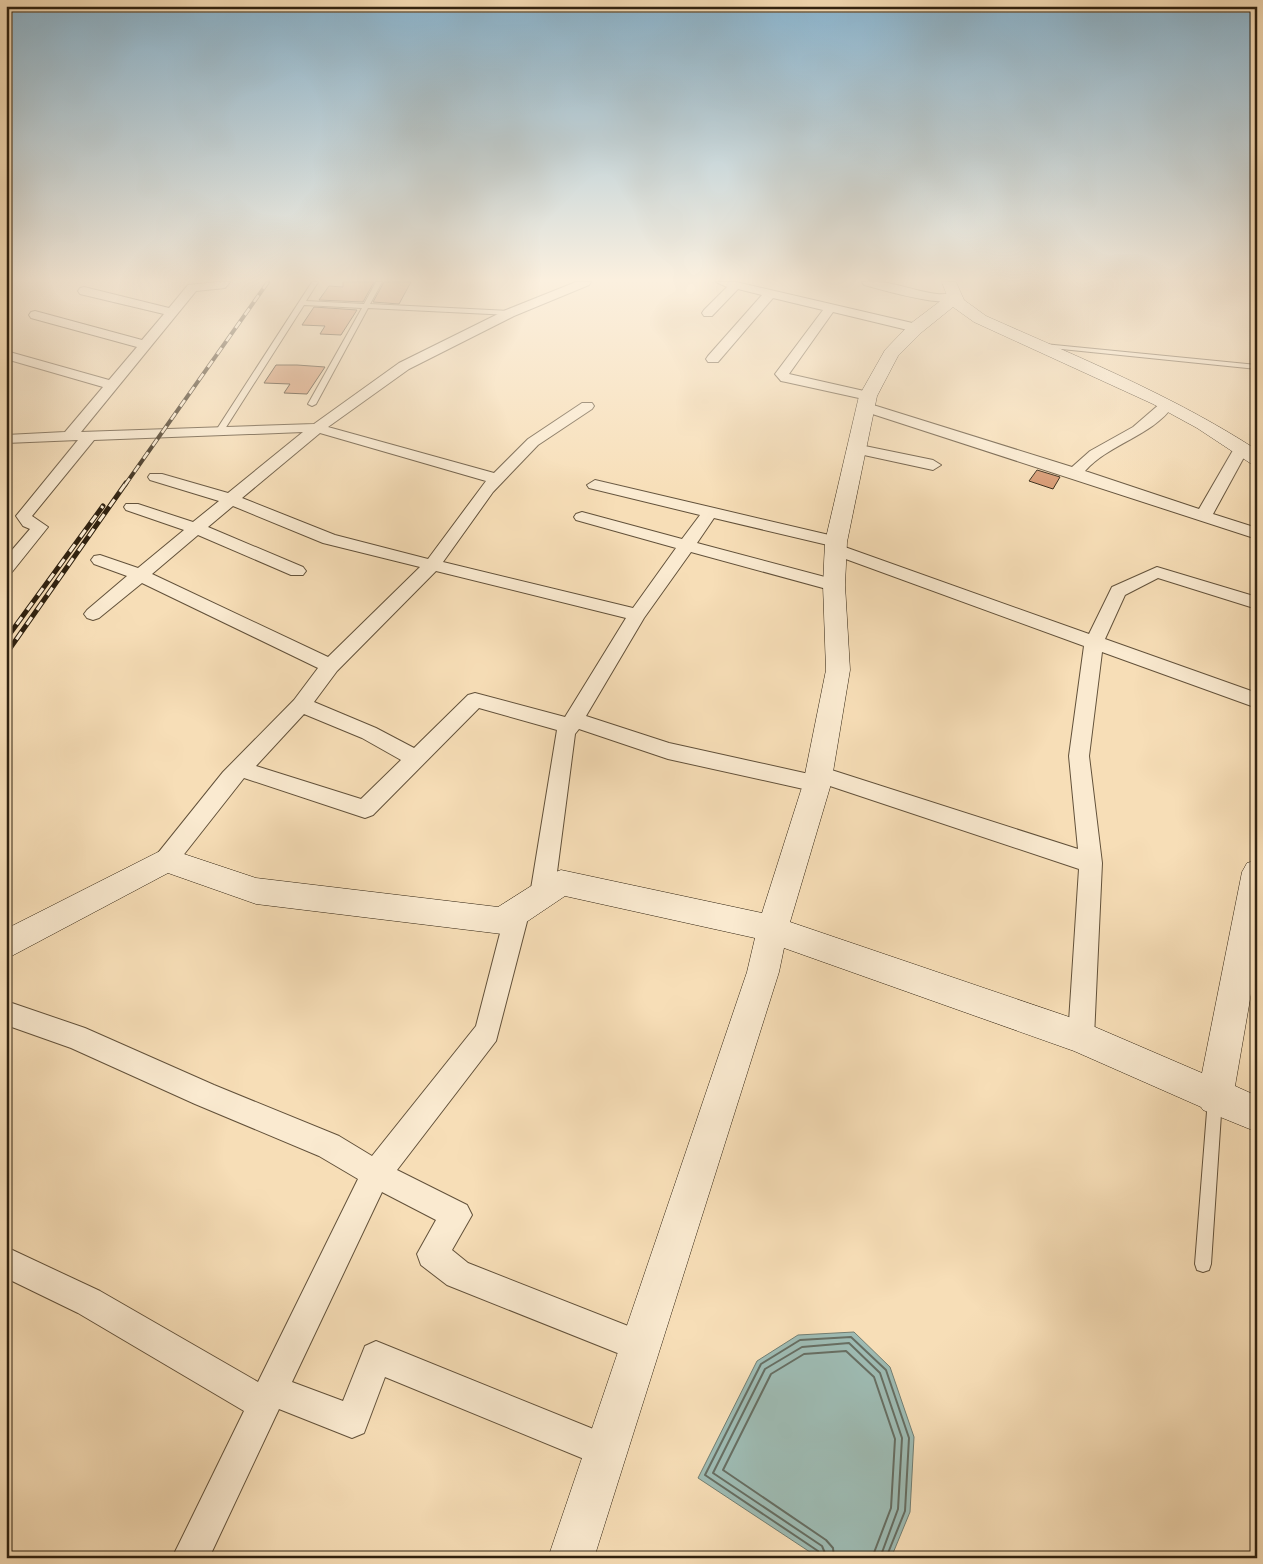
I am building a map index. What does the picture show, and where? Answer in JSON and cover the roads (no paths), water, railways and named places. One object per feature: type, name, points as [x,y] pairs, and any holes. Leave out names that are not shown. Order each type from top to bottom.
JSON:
[{"type":"street","points":[[6,355],[113,385]]},
{"type":"street","points":[[70,436],[137,355]]},
{"type":"street","points":[[93,614],[317,428],[404,366],[426,355]]},
{"type":"street","points":[[713,359],[717,355]]},
{"type":"street","points":[[796,355],[782,374],[786,378],[867,401],[1257,534]]},
{"type":"street","points":[[571,1558],[763,972],[772,930],[818,779],[838,670],[834,585],[837,546],[855,449],[867,401],[890,355]]},
{"type":"street","points":[[1062,355],[1167,405],[1257,459]]},
{"type":"street","points":[[1076,473],[1085,461],[1095,453],[1139,430],[1167,405]]},
{"type":"street","points":[[6,945],[166,860],[230,778],[301,705],[330,666],[432,565],[497,479],[533,442],[587,406]]},
{"type":"street","points":[[6,439],[91,434],[219,432],[290,427],[317,428],[497,479]]},
{"type":"street","points":[[6,568],[40,526],[29,523],[24,516],[91,434]]},
{"type":"street","points":[[1203,517],[1241,448]]},
{"type":"street","points":[[855,449],[933,465]]},
{"type":"street","points":[[156,477],[230,499],[329,539],[637,615]]},
{"type":"street","points":[[596,484],[837,546],[1094,644],[1257,701]]},
{"type":"street","points":[[132,507],[195,528],[297,571]]},
{"type":"street","points":[[190,1558],[376,1174],[487,1032],[530,903],[565,734],[637,615],[688,547],[710,512]]},
{"type":"street","points":[[582,517],[834,585]]},
{"type":"street","points":[[100,560],[140,575],[330,666]]},
{"type":"street","points":[[1081,1037],[1091,863],[1079,756],[1094,644],[1118,591],[1157,572],[1257,602]]},
{"type":"street","points":[[240,769],[365,809],[414,758],[475,700],[572,723],[668,751],[818,779],[1091,863]]},
{"type":"street","points":[[301,705],[369,734],[414,758]]},
{"type":"street","points":[[166,860],[256,891],[502,921],[561,884],[772,930],[1081,1037],[1215,1098],[1257,1114]]},
{"type":"street","points":[[1215,1098],[1256,881]]},
{"type":"street","points":[[6,1013],[76,1038],[205,1095],[329,1146],[376,1174],[457,1216],[432,1254],[458,1274],[640,1346]]},
{"type":"street","points":[[6,1262],[89,1302],[268,1397],[352,1421],[376,1357],[606,1451]]},
{"type":"lane","points":[[219,432],[269,355]]},
{"type":"lane","points":[[312,404],[339,355]]},
{"type":"lane","points":[[1133,355],[1257,367]]},
{"type":"lane","points":[[1203,1264],[1215,1098]]},
{"type":"water","points":[[854,1332],[890,1367],[914,1437],[910,1512],[891,1558],[819,1558],[698,1478],[757,1361],[798,1335]]},
{"type":"railway","points":[[125,485],[217,355]]},
{"type":"railway","points":[[6,654],[126,483]]},
{"type":"railway","points":[[6,639],[103,506]]}]
